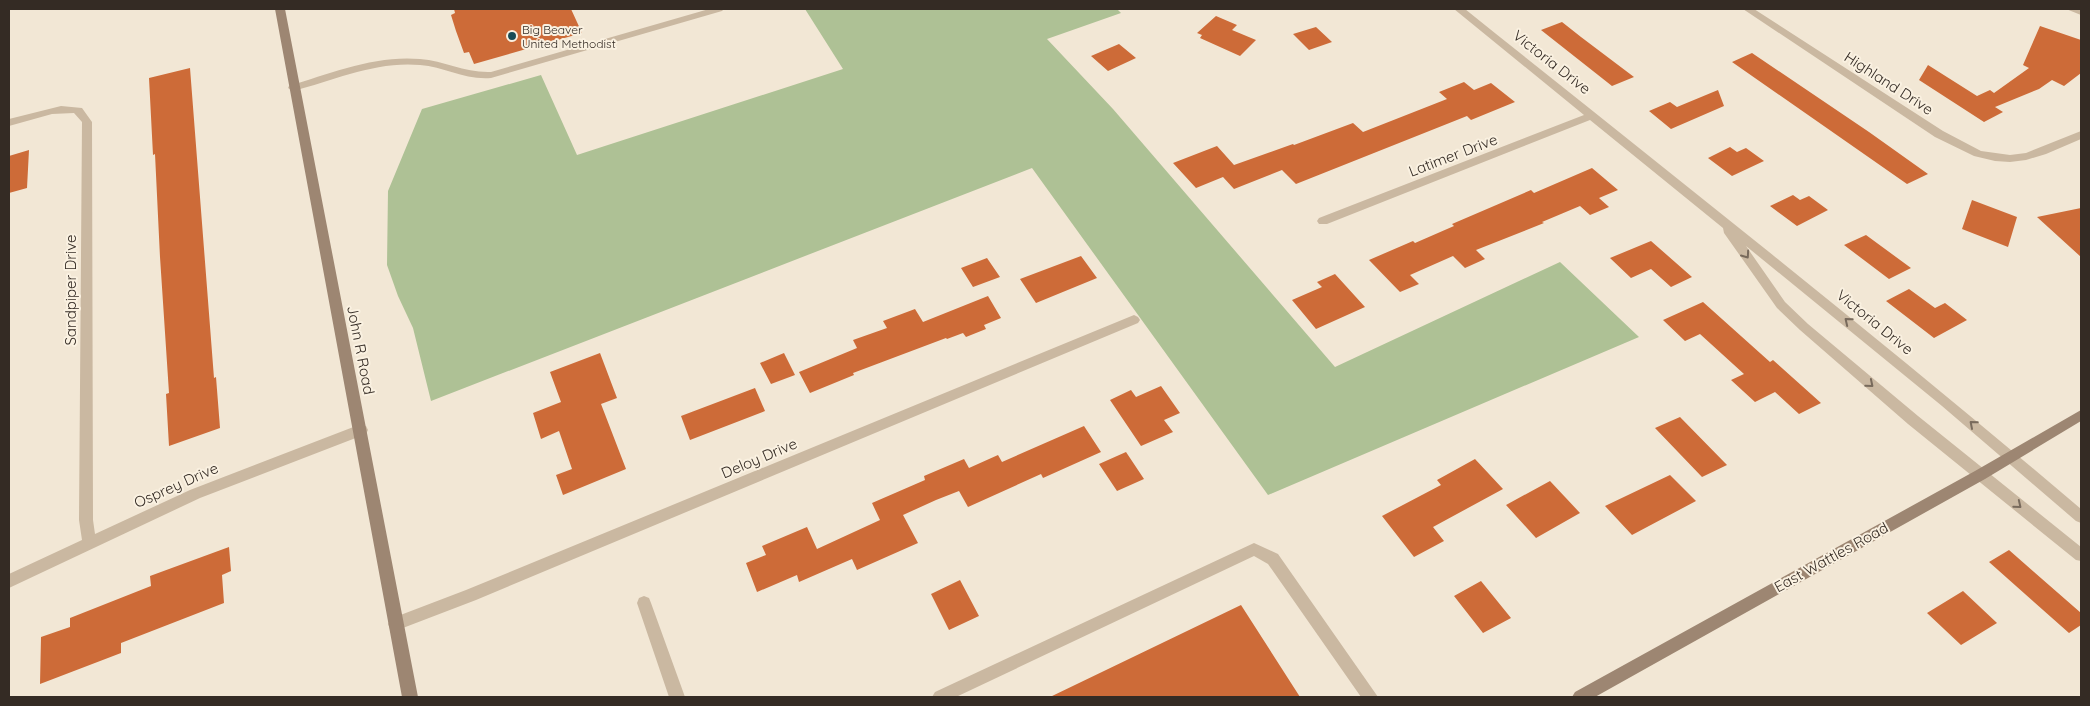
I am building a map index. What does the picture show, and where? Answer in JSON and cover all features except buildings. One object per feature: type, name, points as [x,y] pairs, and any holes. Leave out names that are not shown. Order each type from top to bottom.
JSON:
[{"type":"main road","name":"John R Road","points":[[280,9],[410,697]]},
{"type":"main road","name":"East Wattles Road","points":[[1580,697],[1980,475],[2081,415]]},
{"type":"street","points":[[294,88],[372,66],[402,62],[426,62],[466,76],[491,75],[719,9]]},
{"type":"street","name":"Victoria Drive","points":[[1459,9],[1594,115],[1947,402],[2081,517]]},
{"type":"street","name":"Highland Drive","points":[[1748,9],[1952,143],[1983,155],[2009,159],[2022,158],[2046,151],[2081,135]]},
{"type":"street","points":[[2071,9],[2081,12]]},
{"type":"street","name":"Sandpiper Drive","points":[[9,123],[63,110],[76,110],[84,115],[87,122],[86,520],[90,543]]},
{"type":"street","name":"Latimer Drive","points":[[1323,222],[1594,115]]},
{"type":"street","name":"Victoria Drive","points":[[1718,216],[1781,305],[1804,327],[1980,475],[2081,555]]},
{"type":"street","name":"Deloy Drive","points":[[395,624],[480,591],[1134,320]]},
{"type":"street","name":"Osprey Drive","points":[[9,581],[195,494],[361,430]]},
{"type":"street","points":[[940,697],[1254,549],[1273,559],[1370,697]]},
{"type":"street","points":[[644,603],[677,697]]},
{"type":"green space","points":[[805,9],[1117,9],[1121,13],[1047,39],[1113,109],[1335,367],[1560,262],[1639,337],[1268,495],[1032,168],[431,401],[413,328],[398,296],[387,265],[388,191],[422,109],[541,75],[577,155],[843,69]]},
{"type":"place","name":"Big Beaver United Methodist","points":[[512,36]]}]
